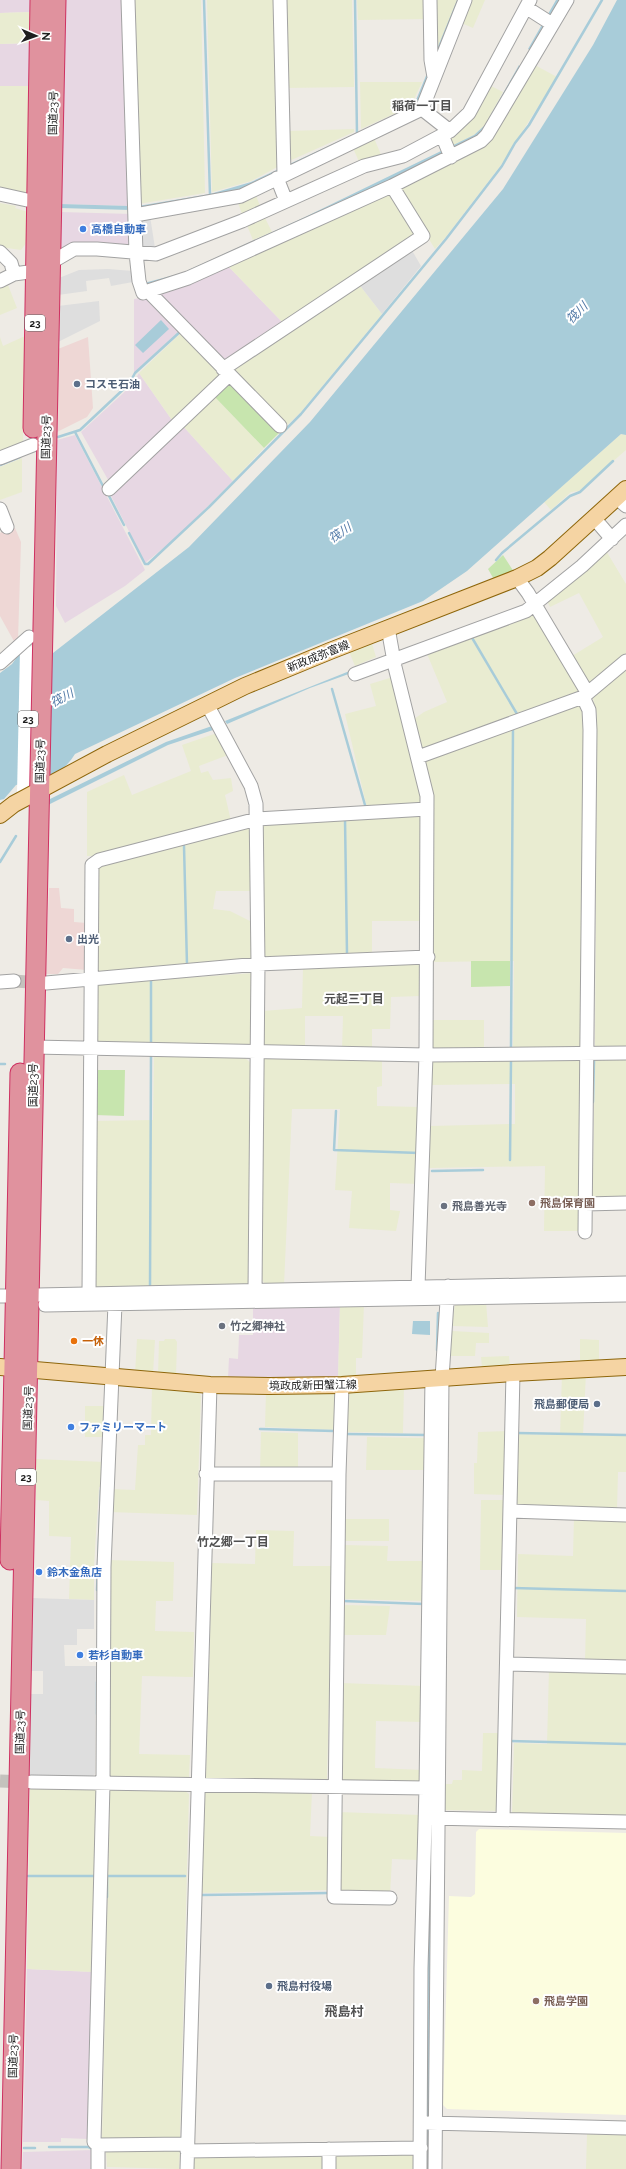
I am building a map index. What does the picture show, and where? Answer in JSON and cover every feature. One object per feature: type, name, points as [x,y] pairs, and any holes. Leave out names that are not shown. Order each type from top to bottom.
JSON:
[{"type":"highway","name":"国道23号","points":[[34,642],[43,267],[40,0]]},
{"type":"highway","name":"国道23号","points":[[11,2169],[14,1368],[33,1047],[33,445],[56,0]]},
{"type":"highway","name":"国道23号","points":[[0,2091],[14,1368],[33,791]]},
{"type":"main road","name":"新政成弥富線","points":[[0,815],[5,809],[33,791],[208,706],[245,686],[517,578],[537,568],[594,518],[623,498]]},
{"type":"main road","name":"境政成新田蟹江線","points":[[14,1368],[210,1385],[342,1386],[437,1378],[626,1367]]},
{"type":"street","points":[[128,0],[136,253],[143,293],[188,278],[392,186],[450,153],[481,141],[487,135],[548,22],[567,0]]},
{"type":"street","points":[[280,0],[282,172],[286,201]]},
{"type":"street","points":[[430,0],[433,70]]},
{"type":"street","points":[[422,109],[433,70],[465,0]]},
{"type":"street","points":[[0,281],[14,274],[43,267],[74,249],[97,249],[156,254],[179,246],[286,201],[364,166],[403,156],[446,133],[469,113],[528,4],[548,22]]},
{"type":"street","points":[[135,210],[241,196],[282,172],[422,109]]},
{"type":"street","points":[[422,109],[446,133],[450,153]]},
{"type":"street","points":[[109,489],[226,372],[423,236],[392,186]]},
{"type":"street","points":[[0,194],[27,200]]},
{"type":"street","points":[[0,252],[11,263],[14,274]]},
{"type":"street","points":[[148,291],[280,426]]},
{"type":"street","points":[[0,458],[33,445]]},
{"type":"street","points":[[0,509],[8,527]]},
{"type":"street","points":[[594,518],[612,539]]},
{"type":"street","points":[[355,674],[526,611],[582,566],[626,525]]},
{"type":"street","points":[[517,578],[535,604],[585,694],[589,710],[585,1232]]},
{"type":"street","points":[[388,628],[394,660],[426,788],[427,809],[428,957],[418,1287]]},
{"type":"street","points":[[0,663],[34,642]]},
{"type":"street","points":[[418,757],[585,694],[626,661]]},
{"type":"street","points":[[208,706],[251,786],[256,804],[258,964],[255,1290]]},
{"type":"street","points":[[89,1293],[92,865],[99,860],[257,819],[427,809]]},
{"type":"street","points":[[46,983],[258,964],[428,957]]},
{"type":"street","points":[[0,982],[14,981]]},
{"type":"street","points":[[33,1047],[257,1053],[426,1055],[626,1053]]},
{"type":"street","points":[[585,1204],[626,1203]]},
{"type":"street","points":[[626,1283],[447,1293],[115,1304],[41,1300],[89,1293],[418,1287],[447,1293],[626,1295]]},
{"type":"street","points":[[420,2169],[421,1968],[431,1818],[426,1788],[437,1378],[447,1293]]},
{"type":"street","points":[[115,1304],[104,1567],[103,1784],[94,2142],[98,2145],[187,2147],[329,2149],[421,2148]]},
{"type":"street","points":[[503,1818],[513,1373]]},
{"type":"street","points":[[435,2169],[436,1967],[431,1818],[437,1378]]},
{"type":"street","points":[[187,2169],[206,1474],[210,1385]]},
{"type":"street","points":[[342,1386],[339,1474],[334,1897],[390,1898]]},
{"type":"street","points":[[206,1474],[339,1474]]},
{"type":"street","points":[[510,1511],[626,1515]]},
{"type":"street","points":[[507,1664],[626,1667]]},
{"type":"street","points":[[31,1782],[197,1786],[426,1788]]},
{"type":"street","points":[[431,1818],[503,1818],[626,1822]]},
{"type":"street","points":[[421,1968],[436,1967]]},
{"type":"street","points":[[420,2123],[626,2128]]},
{"type":"street","points":[[98,2145],[98,2169]]},
{"type":"street","points":[[329,2149],[329,2169]]},
{"type":"shaded area","points":[[0,0],[32,0],[32,12],[0,13]]},
{"type":"shaded area","points":[[64,0],[125,0],[130,206],[60,204]]},
{"type":"shaded area","points":[[132,0],[201,0],[205,193],[138,204]]},
{"type":"shaded area","points":[[207,0],[277,0],[281,165],[251,181],[212,192]]},
{"type":"shaded area","points":[[284,0],[352,0],[354,87],[285,88]]},
{"type":"shaded area","points":[[357,0],[428,0],[428,19],[358,20]]},
{"type":"shaded area","points":[[433,0],[457,0],[434,57]]},
{"type":"shaded area","points":[[469,0],[485,0],[473,28],[459,22]]},
{"type":"shaded area","points":[[32,12],[31,43],[0,44],[0,13]]},
{"type":"shaded area","points":[[31,43],[31,86],[0,86],[0,44]]},
{"type":"shaded area","points":[[533,64],[557,77],[501,165],[435,249],[398,189],[483,142]]},
{"type":"shaded area","points":[[360,82],[422,82],[411,106],[361,129]]},
{"type":"shaded area","points":[[489,85],[503,92],[485,125],[474,135],[450,147],[447,139]]},
{"type":"shaded area","points":[[0,86],[31,86],[28,194],[0,187]]},
{"type":"shaded area","points":[[354,129],[354,132],[287,162],[287,131]]},
{"type":"shaded area","points":[[374,138],[382,157],[360,164],[353,148]]},
{"type":"shaded area","points":[[390,190],[417,233],[284,324],[227,265]]},
{"type":"shaded area","points":[[255,193],[260,206],[242,214],[237,200]]},
{"type":"shaded area","points":[[0,203],[16,206],[15,208],[28,212],[27,242],[21,250],[0,247]]},
{"type":"shaded area","points":[[60,212],[132,214],[130,246],[60,251]]},
{"type":"shaded area","points":[[150,216],[155,248],[142,249],[139,218]]},
{"type":"shaded area","points":[[264,216],[272,232],[253,240],[246,223]]},
{"type":"shaded area","points":[[410,247],[421,266],[382,314],[358,283]]},
{"type":"shaded area","points":[[227,265],[284,324],[226,362],[158,292]]},
{"type":"shaded area","points":[[108,269],[133,271],[133,282],[111,286],[109,278],[86,281],[87,291],[58,295],[59,278],[79,270]]},
{"type":"shaded area","points":[[358,283],[382,314],[300,413],[285,427],[229,370]]},
{"type":"shaded area","points":[[8,285],[17,308],[0,315],[0,288]]},
{"type":"shaded area","points":[[147,297],[180,330],[134,373],[134,299]]},
{"type":"shaded area","points":[[99,301],[100,321],[58,342],[58,306]]},
{"type":"shaded area","points":[[183,331],[223,372],[174,423],[139,373]]},
{"type":"shaded area","points":[[25,336],[23,445],[0,455],[0,337],[3,346]]},
{"type":"shaded area","points":[[88,337],[93,408],[87,417],[57,432],[58,349]]},
{"type":"shaded area","points":[[139,373],[174,423],[111,485],[81,432],[132,385]]},
{"type":"shaded area","points":[[213,395],[264,448],[233,481],[182,425]]},
{"type":"shaded area","points":[[182,425],[233,481],[176,538],[145,563],[110,494]]},
{"type":"shaded area","points":[[621,434],[626,435],[626,450],[579,491],[571,492],[551,510],[544,502]]},
{"type":"shaded area","points":[[75,435],[145,570],[125,586],[65,623],[56,606],[57,440]]},
{"type":"shaded area","points":[[22,458],[22,492],[0,500],[0,467]]},
{"type":"shaded area","points":[[9,528],[15,528],[21,542],[18,640],[15,643],[0,616],[0,533]]},
{"type":"shaded area","points":[[605,549],[626,584],[626,657],[591,685],[586,684],[572,656],[603,637],[579,593],[550,607],[546,599]]},
{"type":"shaded area","points":[[534,610],[580,688],[578,694],[425,750],[421,748],[414,719],[424,712],[447,702],[425,649]]},
{"type":"shaded area","points":[[371,640],[376,657],[355,666],[348,649]]},
{"type":"shaded area","points":[[626,667],[626,1050],[595,1050],[597,714],[592,695]]},
{"type":"shaded area","points":[[393,677],[423,790],[421,805],[367,808],[345,714],[376,706],[370,684]]},
{"type":"shaded area","points":[[582,703],[585,710],[581,1049],[513,1050],[514,961],[432,962],[432,788],[424,764],[426,758]]},
{"type":"shaded area","points":[[217,733],[228,755],[199,766],[201,773],[208,771],[213,780],[231,778],[233,791],[225,795],[231,821],[97,856],[87,856],[87,792],[124,775],[132,795],[191,771],[182,745]]},
{"type":"shaded area","points":[[422,813],[426,921],[372,921],[372,955],[262,959],[261,825]]},
{"type":"shaded area","points":[[248,825],[254,829],[254,891],[216,891],[213,909],[230,911],[254,923],[255,961],[96,975],[96,869],[100,865]]},
{"type":"shaded area","points":[[49,888],[59,888],[61,908],[74,909],[74,922],[87,923],[87,970],[63,968],[58,974],[45,974]]},
{"type":"shaded area","points":[[422,962],[420,996],[391,997],[390,1029],[372,1029],[372,1051],[342,1050],[343,1016],[305,1016],[305,1050],[264,1048],[262,1011],[302,1008],[303,968]]},
{"type":"shaded area","points":[[254,973],[254,1040],[249,1047],[95,1044],[98,984]]},
{"type":"shaded area","points":[[430,1020],[484,1020],[484,1050],[433,1051]]},
{"type":"shaded area","points":[[154,1055],[244,1057],[252,1064],[250,1282],[246,1286],[97,1290],[93,1287],[94,1121],[153,1120]]},
{"type":"shaded area","points":[[266,1056],[378,1056],[382,1062],[382,1086],[377,1087],[377,1106],[420,1107],[419,1184],[390,1183],[390,1210],[400,1211],[396,1231],[349,1228],[352,1191],[335,1190],[340,1109],[292,1109],[284,1285],[265,1284],[260,1277],[261,1060]]},
{"type":"shaded area","points":[[626,1056],[626,1198],[594,1198],[589,1194],[589,1172],[593,1172],[595,1057]]},
{"type":"shaded area","points":[[580,1057],[583,1061],[580,1231],[544,1231],[545,1166],[429,1168],[430,1126],[515,1124],[515,1084],[431,1085],[431,1060]]},
{"type":"shaded area","points":[[486,1302],[488,1327],[452,1326],[455,1304]]},
{"type":"shaded area","points":[[364,1303],[362,1358],[356,1358],[356,1378],[338,1379],[340,1304]]},
{"type":"shaded area","points":[[340,1304],[338,1379],[228,1378],[229,1358],[238,1359],[239,1335],[253,1335],[253,1305]]},
{"type":"shaded area","points":[[452,1331],[489,1333],[489,1343],[476,1343],[475,1356],[450,1356]]},
{"type":"shaded area","points":[[137,1339],[155,1340],[153,1374],[135,1374]]},
{"type":"shaded area","points":[[165,1339],[175,1339],[177,1342],[176,1376],[158,1375],[159,1341],[164,1341]]},
{"type":"shaded area","points":[[580,1339],[599,1340],[599,1362],[580,1363]]},
{"type":"shaded area","points":[[509,1356],[510,1367],[482,1368],[481,1357]]},
{"type":"shaded area","points":[[586,1373],[583,1435],[626,1436],[626,1472],[618,1472],[617,1510],[517,1506],[518,1434],[560,1435],[562,1374]]},
{"type":"shaded area","points":[[152,1386],[197,1390],[201,1396],[197,1515],[109,1512],[110,1489],[135,1490],[138,1445],[145,1445],[145,1435],[151,1435]]},
{"type":"shaded area","points":[[404,1386],[403,1433],[344,1432],[345,1395],[350,1391]]},
{"type":"shaded area","points":[[335,1391],[338,1395],[336,1430],[265,1427],[266,1392]]},
{"type":"shaded area","points":[[85,1406],[107,1406],[105,1437],[85,1437]]},
{"type":"shaded area","points":[[508,1431],[506,1495],[474,1494],[474,1463],[477,1463],[478,1432]]},
{"type":"shaded area","points":[[261,1432],[298,1433],[298,1473],[260,1471]]},
{"type":"shaded area","points":[[367,1437],[429,1438],[428,1470],[366,1470]]},
{"type":"shaded area","points":[[36,1459],[104,1462],[103,1487],[99,1487],[94,1566],[94,1600],[69,1599],[71,1537],[49,1536],[49,1501],[36,1500]]},
{"type":"shaded area","points":[[481,1500],[507,1500],[505,1570],[480,1570]]},
{"type":"shaded area","points":[[574,1517],[626,1518],[626,1664],[585,1663],[586,1619],[517,1617],[518,1554],[573,1556]]},
{"type":"shaded area","points":[[342,1519],[389,1519],[389,1541],[342,1541]]},
{"type":"shaded area","points":[[256,1530],[294,1531],[293,1566],[332,1566],[327,1779],[206,1778],[212,1563],[255,1564]]},
{"type":"shaded area","points":[[343,1545],[388,1546],[387,1561],[427,1561],[426,1601],[343,1599]]},
{"type":"shaded area","points":[[107,1560],[174,1562],[173,1601],[156,1601],[155,1631],[194,1632],[193,1677],[142,1676],[139,1754],[190,1755],[189,1777],[186,1781],[111,1780],[107,1776]]},
{"type":"shaded area","points":[[32,1598],[94,1600],[94,1629],[77,1629],[77,1645],[64,1645],[65,1666],[96,1666],[95,1774],[93,1776],[29,1776],[30,1694],[43,1694],[43,1671],[31,1671]]},
{"type":"shaded area","points":[[343,1605],[390,1606],[386,1635],[343,1635]]},
{"type":"shaded area","points":[[549,1669],[626,1671],[626,1816],[512,1813],[514,1743],[547,1744]]},
{"type":"shaded area","points":[[341,1683],[425,1686],[425,1722],[376,1721],[375,1768],[424,1770],[421,1784],[341,1782]]},
{"type":"shaded area","points":[[483,1733],[501,1733],[499,1811],[441,1810],[442,1784],[452,1784],[453,1780],[462,1780],[462,1770],[482,1771]]},
{"type":"shaded area","points":[[30,1786],[96,1790],[98,1793],[94,1972],[27,1969]]},
{"type":"shaded area","points":[[208,1789],[312,1791],[310,1836],[331,1837],[330,1890],[199,1893],[204,1792]]},
{"type":"shaded area","points":[[110,1790],[185,1791],[189,1794],[180,2138],[102,2141]]},
{"type":"shaded area","points":[[338,1812],[421,1815],[420,1860],[392,1859],[390,1895],[340,1894]]},
{"type":"shaded area","name":"飛島学園","points":[[479,1829],[626,1833],[626,2115],[447,2109],[443,2105],[449,1896],[471,1897],[475,1894],[476,1832]]},
{"type":"shaded area","points":[[27,1969],[94,1972],[89,2139],[61,2138],[61,2142],[23,2142]]},
{"type":"shaded area","points":[[587,2134],[626,2135],[626,2169],[586,2169]]},
{"type":"shaded area","points":[[94,2150],[94,2169],[22,2169],[23,2152]]},
{"type":"shaded area","points":[[180,2150],[179,2169],[107,2167],[106,2151]]},
{"type":"shaded area","points":[[322,2152],[322,2169],[192,2169],[192,2157]]},
{"type":"shaded area","points":[[415,2152],[418,2169],[331,2169],[335,2153]]},
{"type":"green space","points":[[230,379],[280,432],[264,448],[213,395]]},
{"type":"green space","points":[[503,555],[516,575],[496,583],[488,569]]},
{"type":"green space","points":[[471,961],[510,961],[510,986],[471,987]]},
{"type":"green space","points":[[96,1070],[125,1070],[124,1116],[95,1115]]},
{"type":"water","points":[[457,0],[461,0],[420,105],[237,192],[131,210],[60,208],[60,204],[144,205],[210,194],[251,182],[408,109],[416,100]]},
{"type":"water","points":[[556,0],[563,0],[531,51],[528,49]]},
{"type":"water","name":"筏川","points":[[617,0],[626,0],[626,435],[621,434],[467,571],[423,601],[235,678],[75,754],[63,768],[56,773],[49,777],[16,785],[4,799],[0,800],[0,673],[12,664],[19,654],[42,655],[53,653],[189,547],[310,422],[503,189],[593,45]]},
{"type":"water","points":[[519,65],[521,69],[483,135],[216,264],[146,288],[144,283],[182,273],[303,218],[474,135],[485,125]]},
{"type":"water","points":[[161,320],[169,329],[143,353],[135,345]]},
{"type":"water","points":[[387,656],[390,659],[310,688],[227,724],[225,721]]},
{"type":"water","points":[[212,726],[213,730],[168,745],[48,805],[48,800],[166,742]]},
{"type":"water","points":[[413,1321],[430,1321],[430,1335],[412,1334]]},
{"type":"water","points":[[435,1385],[429,2169],[426,2169],[425,2115]]},
{"type":"pier","points":[[42,644],[48,782],[17,795],[20,649]]},
{"type":"waterway","points":[[204,0],[210,195]]},
{"type":"waterway","points":[[355,0],[357,134]]},
{"type":"waterway","points":[[129,533],[145,564],[148,564],[209,507],[301,414],[446,239],[502,166],[515,143],[529,125],[602,0]]},
{"type":"waterway","points":[[58,437],[80,430],[129,384],[135,373],[182,330]]},
{"type":"waterway","points":[[75,432],[104,488]]},
{"type":"waterway","points":[[0,465],[20,457]]},
{"type":"waterway","points":[[496,560],[502,553],[570,496],[580,492],[613,461]]},
{"type":"waterway","points":[[108,494],[124,525]]},
{"type":"waterway","points":[[471,636],[517,714]]},
{"type":"waterway","points":[[332,689],[365,805]]},
{"type":"waterway","points":[[511,1047],[513,727]]},
{"type":"waterway","points":[[345,819],[347,954]]},
{"type":"waterway","points":[[0,862],[16,836]]},
{"type":"waterway","points":[[184,846],[187,965]]},
{"type":"waterway","points":[[151,981],[151,1045]]},
{"type":"waterway","points":[[150,1287],[151,1056]]},
{"type":"waterway","points":[[510,1160],[511,1060]]},
{"type":"waterway","points":[[593,1102],[594,1061]]},
{"type":"waterway","points":[[0,1064],[5,1064]]},
{"type":"waterway","points":[[336,1111],[334,1150],[419,1153]]},
{"type":"waterway","points":[[432,1171],[483,1170]]},
{"type":"waterway","points":[[437,1350],[438,1313]]},
{"type":"waterway","points":[[260,1429],[334,1431]]},
{"type":"waterway","points":[[517,1433],[626,1435]]},
{"type":"waterway","points":[[345,1434],[427,1435]]},
{"type":"waterway","points":[[97,1590],[101,1490]]},
{"type":"waterway","points":[[513,1588],[626,1591]]},
{"type":"waterway","points":[[343,1601],[424,1604]]},
{"type":"waterway","points":[[97,1682],[97,1714]]},
{"type":"waterway","points":[[510,1741],[626,1744]]},
{"type":"waterway","points":[[28,1876],[96,1876]]},
{"type":"waterway","points":[[107,1897],[107,1876],[185,1876]]},
{"type":"waterway","points":[[201,1895],[327,1893]]},
{"type":"waterway","points":[[49,2147],[88,2147],[92,2149]]},
{"type":"waterway","points":[[24,2148],[35,2148]]},
{"type":"tunnel","points":[[14,981],[44,983]]},
{"type":"tunnel","points":[[0,1781],[27,1782]]},
{"type":"place","name":"高橋自動車","points":[[83,229]]},
{"type":"place","name":"コスモ石油","points":[[77,384]]},
{"type":"place","name":"出光","points":[[69,939]]},
{"type":"place","name":"飛島保育園","points":[[532,1203]]},
{"type":"place","name":"飛島善光寺","points":[[444,1206]]},
{"type":"place","name":"竹之郷神社","points":[[222,1326]]},
{"type":"place","name":"一休","points":[[74,1341]]},
{"type":"place","name":"飛島郵便局","points":[[597,1404]]},
{"type":"place","name":"ファミリーマート","points":[[71,1427]]},
{"type":"place","name":"鈴木金魚店","points":[[39,1572]]},
{"type":"place","name":"若杉自動車","points":[[80,1655]]},
{"type":"place","name":"飛島村役場","points":[[269,1986]]},
{"type":"place","name":"飛島学園","points":[[536,2001]]},
{"type":"district","name":"稲荷一丁目","points":[[422,106]]},
{"type":"district","name":"元起三丁目","points":[[354,999]]},
{"type":"district","name":"竹之郷一丁目","points":[[233,1542]]},
{"type":"district","name":"飛島村","points":[[344,2011]]}]
